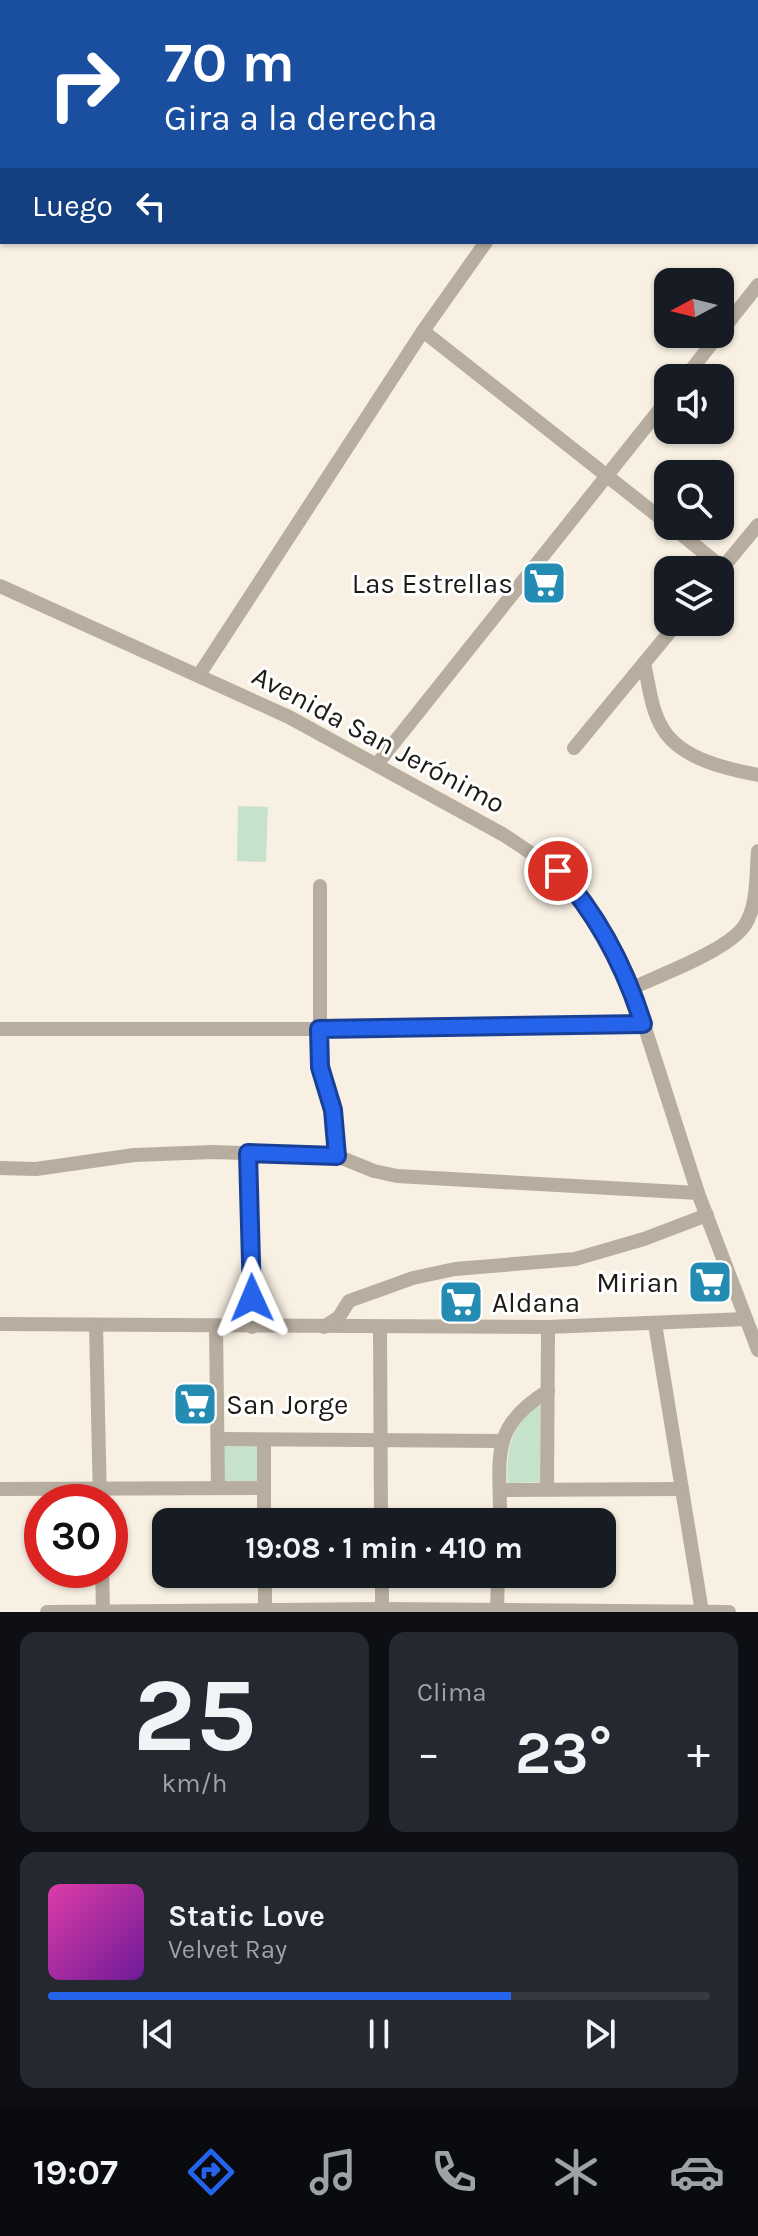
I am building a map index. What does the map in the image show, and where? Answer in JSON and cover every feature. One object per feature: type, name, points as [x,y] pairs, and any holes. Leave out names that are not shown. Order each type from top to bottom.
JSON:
[{"type":"street","points":[[199,675],[423,331],[485,244]]},
{"type":"street","points":[[734,316],[758,285]]},
{"type":"street","points":[[423,331],[654,512]]},
{"type":"street","points":[[696,364],[709,348]]},
{"type":"street","points":[[377,764],[654,417]]},
{"type":"street","points":[[732,556],[758,525]]},
{"type":"street","points":[[687,540],[706,556]]},
{"type":"street","name":"Avenida San Jerónimo","points":[[0,586],[289,717],[504,835],[558,871],[594,916],[630,989],[698,1193],[758,1350]]},
{"type":"street","points":[[574,748],[666,636]]},
{"type":"street","points":[[644,663],[653,706],[671,740],[710,763],[758,775]]},
{"type":"street","points":[[630,989],[732,941],[747,923],[754,902],[758,851]]},
{"type":"street","points":[[320,886],[320,1067],[333,1110],[337,1156]]},
{"type":"street","points":[[0,1029],[319,1029],[643,1024]]},
{"type":"street","points":[[0,1168],[36,1169],[134,1155],[248,1153],[337,1156],[374,1171],[397,1176],[698,1193]]},
{"type":"street","points":[[248,1153],[252,1327]]},
{"type":"street","points":[[324,1327],[339,1317],[349,1301],[432,1272],[575,1259],[644,1239],[707,1215]]},
{"type":"street","points":[[0,1324],[548,1327],[746,1319]]},
{"type":"street","points":[[655,1324],[702,1612]]},
{"type":"street","points":[[96,1325],[100,1484]]},
{"type":"street","points":[[216,1326],[218,1488]]},
{"type":"street","points":[[547,1489],[548,1327]]},
{"type":"street","points":[[380,1328],[381,1508]]},
{"type":"street","points":[[500,1508],[501,1441],[509,1424],[521,1410],[548,1391]]},
{"type":"street","points":[[218,1439],[501,1441]]},
{"type":"street","points":[[264,1440],[264,1508]]},
{"type":"street","points":[[128,1493],[263,1488]]},
{"type":"street","points":[[0,1489],[24,1490]]},
{"type":"street","points":[[500,1490],[682,1489]]},
{"type":"street","points":[[102,1588],[103,1610]]},
{"type":"street","points":[[265,1588],[265,1610]]},
{"type":"street","points":[[382,1588],[382,1609]]},
{"type":"street","points":[[497,1610],[498,1588]]},
{"type":"street","points":[[47,1612],[382,1609],[729,1612]]},
{"type":"green space","points":[[238,806],[268,807],[266,862],[237,861]]},
{"type":"green space","points":[[540,1404],[540,1482],[508,1483],[509,1449],[516,1429]]},
{"type":"green space","points":[[223,1446],[258,1446],[258,1481],[224,1482]]},
{"type":"place","name":"Las Estrellas","points":[[544,583]]},
{"type":"place","name":"Mirian","points":[[710,1282]]},
{"type":"place","name":"Aldana","points":[[461,1302]]},
{"type":"place","name":"San Jorge","points":[[195,1404]]},
{"type":"route","points":[[252,1298],[248,1153],[337,1156],[333,1110],[320,1067],[319,1029],[643,1024],[637,1003],[611,946],[594,916],[558,871]]}]
